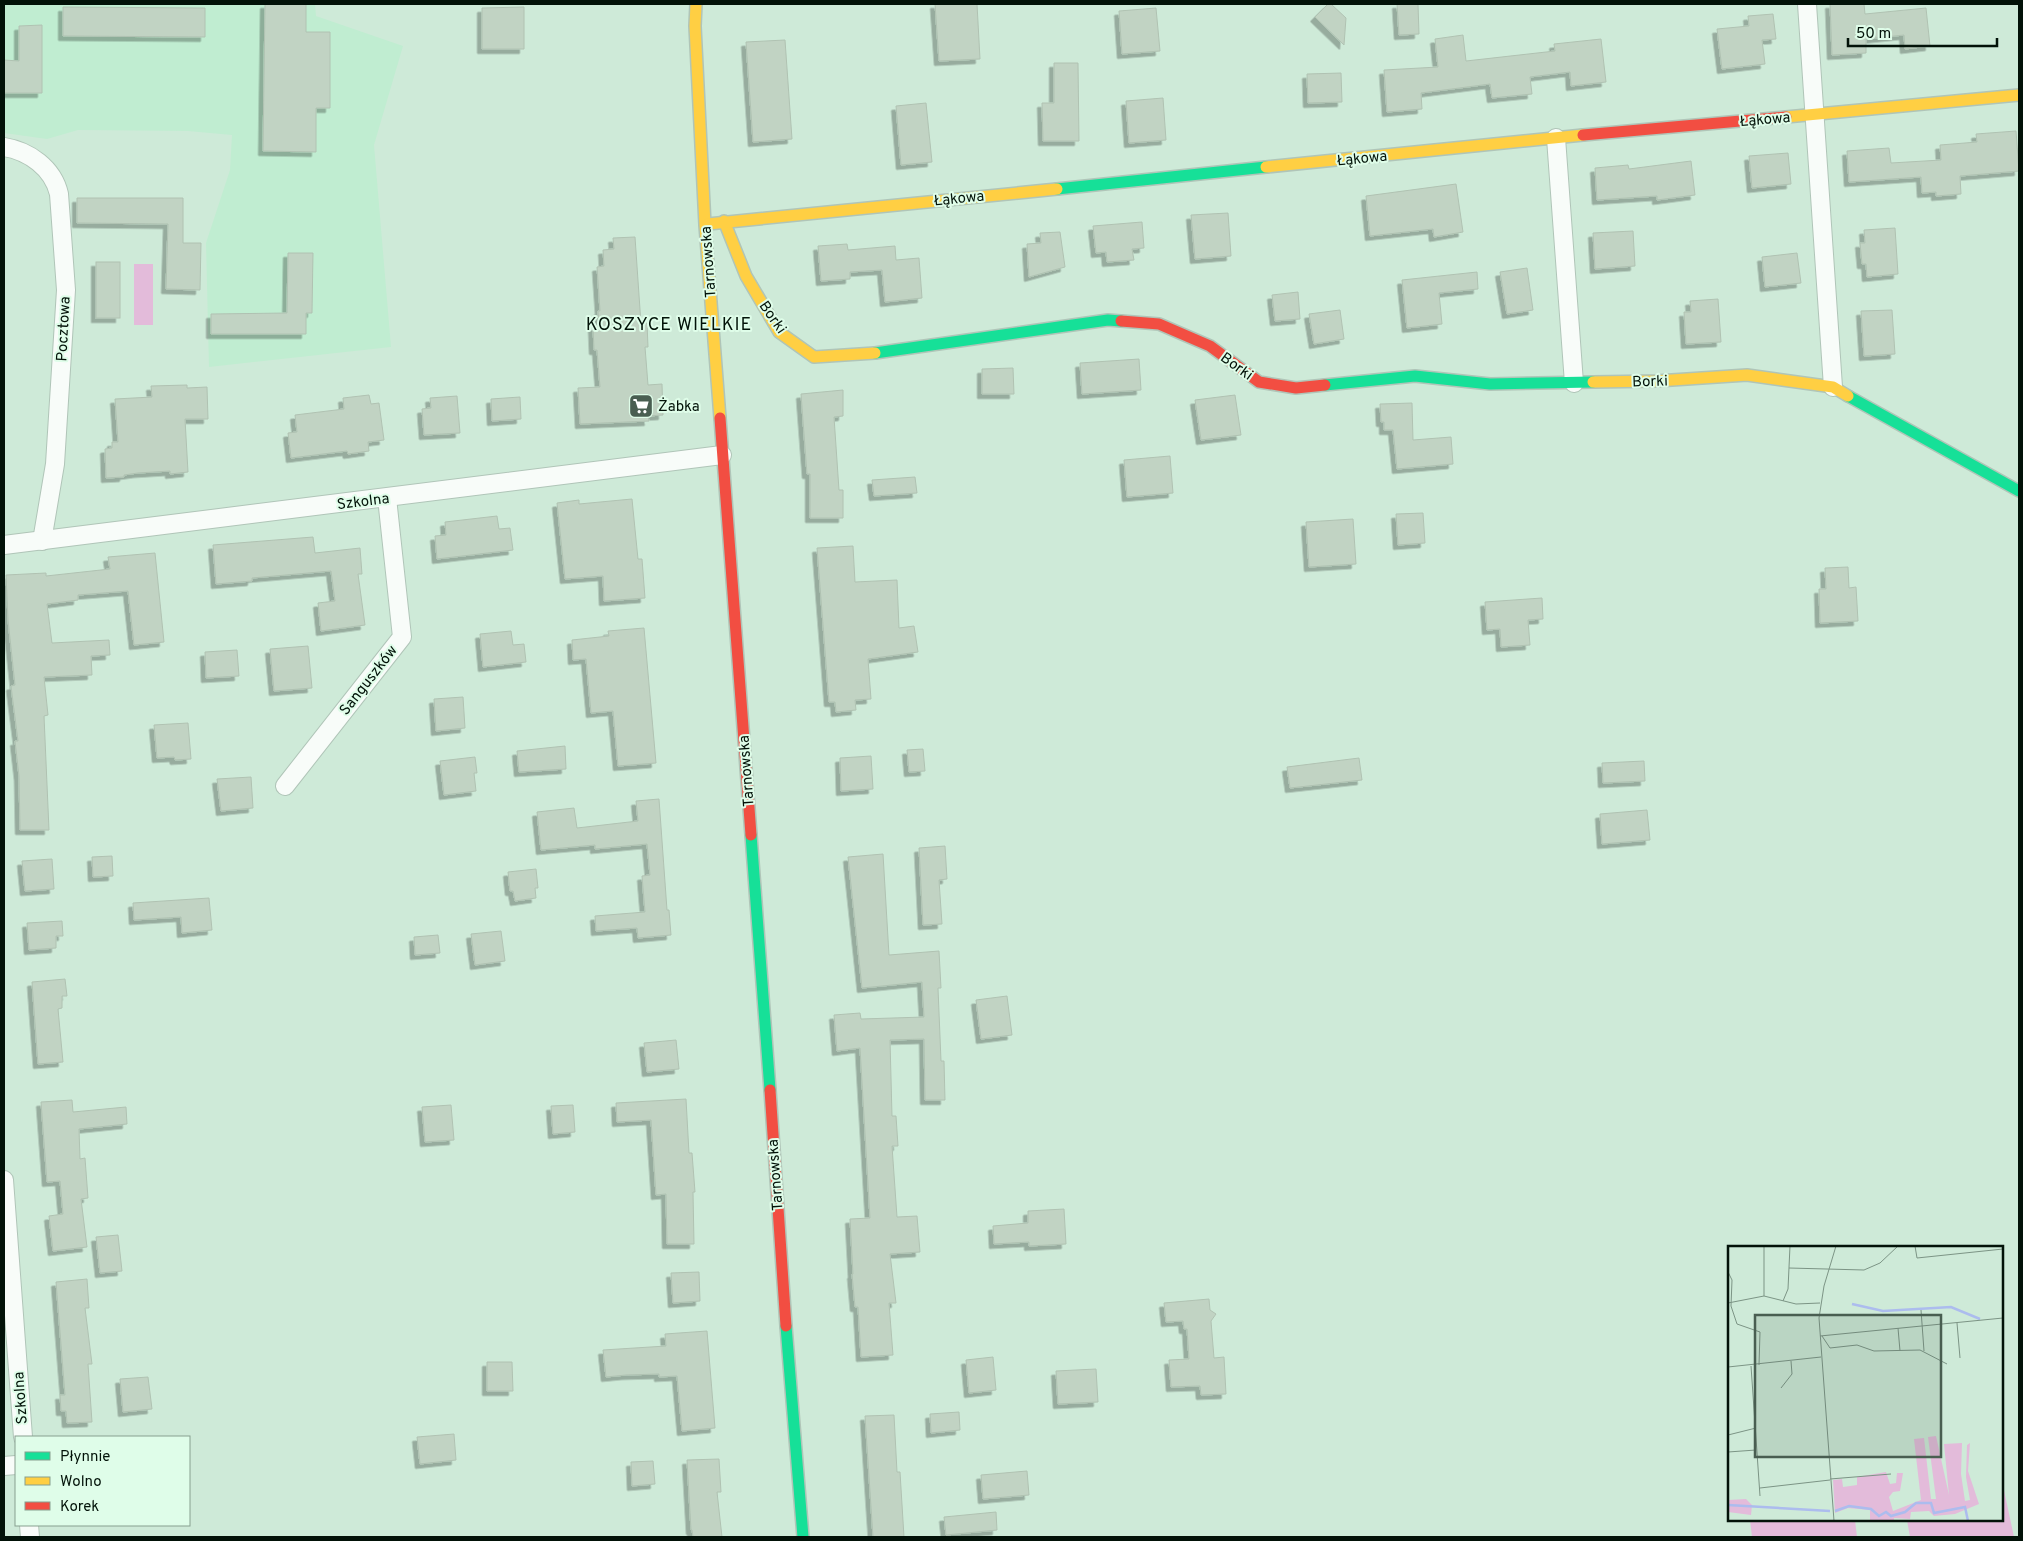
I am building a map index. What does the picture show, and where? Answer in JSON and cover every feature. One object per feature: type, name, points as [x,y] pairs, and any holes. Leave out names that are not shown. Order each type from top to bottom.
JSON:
[{"type":"street","name":"Tarnowska","points":[[696,4],[695,36],[705,225],[732,563],[803,1537]]},
{"type":"street","points":[[1807,4],[1833,387],[2019,490]]},
{"type":"street","name":"Łąkowa","points":[[705,225],[724,221],[1556,138],[2019,95]]},
{"type":"street","points":[[1556,138],[1574,383]]},
{"type":"street","name":"Pocztowa","points":[[4,147],[18,150],[40,164],[56,181],[58,194],[66,290],[55,464],[42,541]]},
{"type":"street","name":"Borki","points":[[724,221],[746,276],[779,332],[814,356],[884,352],[1108,320],[1159,324],[1210,346],[1259,382],[1296,388],[1415,376],[1490,384],[1657,381],[1747,375],[1833,387]]},
{"type":"street","name":"Szkolna","points":[[4,545],[722,456]]},
{"type":"street","name":"Sanguszków","points":[[286,786],[402,637],[387,498]]},
{"type":"street","name":"Szkolna","points":[[4,1180],[5,1224],[22,1436]]},
{"type":"shaded area","points":[[4,4],[315,4],[316,16],[403,46],[374,145],[391,347],[209,367],[206,243],[230,170],[232,135],[188,131],[78,130],[47,139],[4,133]]},
{"type":"shaded area","points":[[134,264],[153,264],[153,325],[134,325]]},
{"type":"shaded area","points":[[2003,1486],[2014,1537],[1910,1537],[1907,1521],[2003,1521]]},
{"type":"shaded area","points":[[1750,1521],[1855,1521],[1857,1537],[1752,1537]]},
{"type":"building","points":[[265,4],[306,4],[306,32],[330,32],[330,108],[316,108],[316,152],[263,151]]},
{"type":"building","points":[[935,4],[977,4],[980,59],[939,61]]},
{"type":"building","points":[[1328,4],[1331,4],[1346,18],[1344,45],[1315,17]]},
{"type":"building","points":[[1397,4],[1418,4],[1419,34],[1399,35]]},
{"type":"building","points":[[1830,4],[1864,4],[1865,14],[1926,8],[1930,46],[1905,49],[1904,35],[1866,39],[1866,53],[1832,55]]},
{"type":"building","points":[[63,7],[205,8],[205,37],[63,36]]},
{"type":"building","points":[[524,7],[524,49],[482,49],[482,8]]},
{"type":"building","points":[[1156,8],[1160,51],[1122,54],[1119,11]]},
{"type":"building","points":[[1773,14],[1776,39],[1762,40],[1765,64],[1722,69],[1717,29],[1749,26],[1748,16]]},
{"type":"building","points":[[42,25],[42,93],[4,93],[4,60],[19,61],[19,26]]},
{"type":"building","points":[[1463,35],[1466,61],[1555,51],[1554,44],[1601,39],[1606,82],[1571,86],[1570,72],[1530,77],[1532,94],[1492,98],[1490,84],[1421,93],[1422,109],[1387,112],[1384,70],[1438,67],[1435,39]]},
{"type":"building","points":[[785,40],[792,139],[753,142],[746,42]]},
{"type":"building","points":[[1054,63],[1078,63],[1079,141],[1043,141],[1042,103],[1054,103]]},
{"type":"building","points":[[1341,73],[1342,102],[1308,103],[1307,74]]},
{"type":"building","points":[[1163,98],[1166,140],[1129,143],[1126,101]]},
{"type":"building","points":[[926,103],[932,162],[901,165],[896,106]]},
{"type":"building","points":[[2016,131],[2019,171],[1960,176],[1961,194],[1936,196],[1936,192],[1922,193],[1921,177],[1849,182],[1847,151],[1889,148],[1891,163],[1941,160],[1940,145],[1977,142],[1976,134]]},
{"type":"building","points":[[1788,153],[1791,184],[1752,188],[1749,156]]},
{"type":"building","points":[[1691,161],[1695,195],[1657,200],[1657,196],[1597,200],[1595,168],[1628,165],[1629,169]]},
{"type":"building","points":[[1456,184],[1463,232],[1434,237],[1433,229],[1370,236],[1366,196]]},
{"type":"building","points":[[77,198],[183,198],[183,243],[201,243],[200,290],[166,289],[168,224],[77,223]]},
{"type":"building","points":[[1228,213],[1231,256],[1195,259],[1191,215]]},
{"type":"building","points":[[1142,222],[1144,248],[1132,249],[1134,260],[1107,262],[1106,252],[1096,253],[1093,226]]},
{"type":"building","points":[[1895,228],[1898,274],[1867,277],[1866,264],[1862,264],[1860,243],[1865,243],[1864,230]]},
{"type":"building","points":[[1633,231],[1635,266],[1595,269],[1593,233]]},
{"type":"building","points":[[1060,232],[1065,267],[1029,277],[1027,244],[1041,243],[1040,233]]},
{"type":"building","points":[[635,237],[641,324],[647,323],[648,347],[645,347],[648,385],[662,384],[663,415],[648,416],[649,421],[580,424],[578,388],[600,387],[597,350],[594,350],[593,327],[599,326],[598,311],[600,311],[597,267],[604,266],[603,250],[614,249],[613,238]]},
{"type":"building","points":[[847,244],[848,250],[895,246],[896,260],[919,258],[922,298],[885,302],[882,270],[850,272],[850,279],[821,281],[818,246]]},
{"type":"building","points":[[288,253],[313,253],[312,313],[306,313],[306,334],[211,334],[211,314],[287,313]]},
{"type":"building","points":[[1797,253],[1801,283],[1765,287],[1762,257]]},
{"type":"building","points":[[96,262],[120,262],[120,318],[96,318]]},
{"type":"building","points":[[1527,268],[1533,310],[1507,314],[1500,272]]},
{"type":"building","points":[[1477,272],[1478,289],[1439,293],[1442,324],[1407,328],[1402,280]]},
{"type":"building","points":[[1298,292],[1300,319],[1275,321],[1272,295]]},
{"type":"building","points":[[1718,299],[1721,342],[1686,344],[1684,312],[1691,312],[1690,301]]},
{"type":"building","points":[[1340,310],[1344,339],[1314,344],[1309,314]]},
{"type":"building","points":[[1892,310],[1895,354],[1864,356],[1861,311]]},
{"type":"building","points":[[1139,359],[1141,390],[1082,394],[1080,363]]},
{"type":"building","points":[[1013,368],[1014,394],[982,394],[982,369]]},
{"type":"building","points":[[187,385],[187,388],[207,387],[208,419],[185,419],[188,472],[170,474],[170,471],[138,473],[124,475],[124,477],[106,478],[105,449],[112,448],[112,442],[118,442],[115,399],[152,397],[151,386]]},
{"type":"building","points":[[843,390],[843,416],[834,417],[839,490],[843,490],[843,518],[810,518],[810,474],[807,474],[801,394]]},
{"type":"building","points":[[369,395],[371,404],[379,403],[384,440],[368,442],[369,451],[348,454],[347,451],[291,458],[288,433],[297,432],[295,415],[344,409],[343,398]]},
{"type":"building","points":[[1235,395],[1241,435],[1201,440],[1195,400]]},
{"type":"building","points":[[457,396],[460,433],[424,435],[422,409],[431,408],[430,398]]},
{"type":"building","points":[[520,397],[521,419],[492,421],[491,399]]},
{"type":"building","points":[[1412,403],[1413,440],[1451,437],[1453,464],[1397,469],[1393,430],[1384,430],[1384,422],[1381,422],[1380,404]]},
{"type":"building","points":[[1170,456],[1173,493],[1127,497],[1124,460]]},
{"type":"building","points":[[915,477],[917,493],[874,496],[872,480]]},
{"type":"building","points":[[632,499],[638,559],[642,559],[645,598],[604,601],[603,576],[565,579],[557,503],[579,500],[579,504]]},
{"type":"building","points":[[1423,513],[1425,543],[1398,545],[1396,514]]},
{"type":"building","points":[[497,516],[499,529],[510,528],[513,550],[437,559],[435,536],[446,535],[445,522]]},
{"type":"building","points":[[1353,519],[1356,564],[1309,567],[1306,522]]},
{"type":"building","points":[[313,537],[315,553],[360,548],[362,574],[358,574],[365,625],[321,631],[318,603],[335,601],[331,571],[252,578],[252,581],[216,584],[213,545]]},
{"type":"building","points":[[853,546],[855,582],[897,580],[899,628],[914,626],[918,652],[868,659],[871,699],[855,700],[856,710],[836,712],[835,702],[829,702],[817,548]]},
{"type":"building","points":[[155,553],[164,642],[134,645],[128,591],[78,595],[78,600],[47,604],[52,643],[109,640],[110,655],[91,656],[92,675],[44,677],[48,715],[44,716],[49,830],[20,830],[19,776],[15,741],[18,741],[11,686],[15,685],[8,620],[6,575],[46,573],[46,576],[110,569],[108,557]]},
{"type":"building","points":[[1848,567],[1849,588],[1856,587],[1858,621],[1820,623],[1819,589],[1826,589],[1825,568]]},
{"type":"building","points":[[1542,598],[1543,619],[1528,620],[1530,645],[1501,647],[1500,629],[1487,630],[1485,602]]},
{"type":"building","points":[[644,628],[656,763],[618,766],[613,711],[591,713],[586,659],[573,660],[572,640],[609,636],[608,631]]},
{"type":"building","points":[[511,631],[513,645],[524,644],[526,662],[483,667],[480,634]]},
{"type":"building","points":[[308,646],[312,688],[274,691],[270,649]]},
{"type":"building","points":[[237,650],[239,676],[206,678],[205,652]]},
{"type":"building","points":[[463,697],[465,728],[436,731],[434,699]]},
{"type":"building","points":[[188,723],[191,759],[157,758],[154,725]]},
{"type":"building","points":[[565,746],[566,769],[519,772],[517,751]]},
{"type":"building","points":[[923,749],[925,771],[909,772],[907,750]]},
{"type":"building","points":[[871,756],[873,789],[841,791],[840,758]]},
{"type":"building","points":[[475,757],[477,773],[474,773],[476,791],[444,795],[440,761]]},
{"type":"building","points":[[1359,758],[1362,780],[1290,788],[1287,767]]},
{"type":"building","points":[[1644,761],[1645,781],[1603,783],[1602,763]]},
{"type":"building","points":[[251,777],[253,808],[221,811],[217,779]]},
{"type":"building","points":[[659,799],[667,910],[669,910],[671,935],[638,938],[637,928],[596,931],[595,916],[645,912],[642,876],[650,875],[647,844],[595,849],[595,845],[541,850],[537,812],[574,808],[577,828],[638,821],[636,801]]},
{"type":"building","points":[[1647,810],[1650,840],[1602,844],[1600,814]]},
{"type":"building","points":[[945,846],[947,879],[939,880],[942,924],[923,925],[919,848]]},
{"type":"building","points":[[883,854],[889,955],[939,951],[941,988],[938,988],[941,1061],[944,1061],[945,1100],[925,1100],[924,1039],[890,1040],[892,1116],[896,1116],[898,1146],[892,1146],[897,1217],[917,1216],[920,1252],[890,1254],[896,1303],[889,1303],[893,1355],[861,1357],[858,1307],[855,1307],[852,1274],[850,1219],[870,1218],[860,1048],[837,1051],[834,1015],[860,1013],[861,1019],[924,1017],[922,982],[862,988],[848,857]]},
{"type":"building","points":[[112,856],[113,876],[93,877],[92,857]]},
{"type":"building","points":[[52,859],[54,889],[25,891],[22,861]]},
{"type":"building","points":[[536,869],[538,888],[535,888],[536,898],[515,901],[513,891],[510,891],[508,872]]},
{"type":"building","points":[[209,898],[212,930],[182,933],[181,917],[134,920],[133,903]]},
{"type":"building","points":[[62,921],[63,936],[56,936],[56,948],[29,950],[27,923]]},
{"type":"building","points":[[501,931],[505,961],[475,965],[471,934]]},
{"type":"building","points":[[438,935],[440,953],[415,955],[414,937]]},
{"type":"building","points":[[65,979],[67,996],[62,996],[62,1008],[58,1009],[63,1062],[38,1064],[32,982]]},
{"type":"building","points":[[1007,996],[1012,1035],[981,1039],[976,1000]]},
{"type":"building","points":[[676,1040],[679,1069],[647,1072],[644,1043]]},
{"type":"building","points":[[686,1099],[689,1153],[692,1153],[695,1192],[693,1192],[694,1244],[667,1244],[666,1194],[656,1195],[651,1120],[617,1122],[616,1103]]},
{"type":"building","points":[[72,1100],[73,1112],[126,1107],[127,1124],[79,1129],[80,1159],[85,1158],[88,1198],[81,1199],[87,1247],[53,1251],[49,1216],[63,1214],[60,1181],[47,1182],[41,1102]]},
{"type":"building","points":[[451,1105],[454,1140],[425,1142],[422,1107]]},
{"type":"building","points":[[573,1105],[575,1132],[553,1134],[551,1106]]},
{"type":"building","points":[[1064,1209],[1066,1244],[1029,1246],[1029,1242],[994,1244],[993,1226],[1028,1223],[1028,1211]]},
{"type":"building","points":[[118,1235],[122,1271],[100,1273],[96,1237]]},
{"type":"building","points":[[699,1272],[700,1301],[673,1303],[671,1273]]},
{"type":"building","points":[[87,1279],[89,1308],[85,1308],[92,1364],[88,1364],[92,1422],[67,1423],[66,1411],[61,1411],[60,1395],[65,1395],[56,1282]]},
{"type":"building","points":[[1209,1299],[1210,1310],[1216,1314],[1211,1321],[1214,1358],[1224,1357],[1226,1394],[1201,1395],[1200,1386],[1171,1387],[1169,1360],[1189,1359],[1187,1329],[1184,1329],[1183,1321],[1166,1322],[1164,1303]]},
{"type":"building","points":[[707,1331],[715,1428],[682,1431],[677,1376],[659,1377],[659,1374],[606,1377],[603,1350],[666,1346],[665,1334]]},
{"type":"building","points":[[993,1357],[996,1390],[969,1393],[966,1360]]},
{"type":"building","points":[[487,1362],[512,1362],[513,1391],[487,1391]]},
{"type":"building","points":[[1096,1369],[1098,1402],[1058,1404],[1056,1371]]},
{"type":"building","points":[[148,1377],[152,1409],[123,1412],[120,1379]]},
{"type":"building","points":[[959,1412],[960,1430],[931,1433],[930,1414]]},
{"type":"building","points":[[894,1415],[897,1472],[900,1472],[904,1537],[873,1537],[865,1416]]},
{"type":"building","points":[[454,1434],[456,1460],[420,1464],[417,1437]]},
{"type":"building","points":[[719,1459],[721,1492],[717,1492],[722,1537],[693,1537],[687,1460]]},
{"type":"building","points":[[653,1461],[655,1484],[632,1486],[631,1462]]},
{"type":"building","points":[[1027,1471],[1029,1495],[983,1499],[981,1475]]},
{"type":"building","points":[[996,1512],[997,1530],[946,1535],[944,1517]]},
{"type":"traffic: fast","points":[[1057,189],[1266,167]]},
{"type":"traffic: fast","points":[[875,353],[1108,320],[1121,321]]},
{"type":"traffic: fast","points":[[1325,385],[1415,376],[1490,384],[1593,382]]},
{"type":"traffic: fast","points":[[1848,396],[2019,491]]},
{"type":"traffic: fast","points":[[751,835],[770,1090]]},
{"type":"traffic: fast","points":[[786,1326],[803,1537]]},
{"type":"traffic: slow","points":[[696,4],[695,26],[705,225],[720,418]]},
{"type":"traffic: slow","points":[[1786,117],[2019,95]]},
{"type":"traffic: slow","points":[[1266,167],[1583,135]]},
{"type":"traffic: slow","points":[[708,224],[1057,189]]},
{"type":"traffic: slow","points":[[724,221],[746,276],[779,332],[814,357],[875,353]]},
{"type":"traffic: slow","points":[[1593,382],[1657,381],[1747,375],[1833,387],[1848,396]]},
{"type":"traffic: jam","points":[[1583,135],[1786,117]]},
{"type":"traffic: jam","points":[[1121,321],[1159,324],[1210,346],[1259,382],[1296,388],[1325,385]]},
{"type":"traffic: jam","points":[[720,418],[751,835]]},
{"type":"traffic: jam","points":[[770,1090],[786,1326]]},
{"type":"place","name":"Żabka","points":[[641,406]]},
{"type":"district","name":"KOSZYCE WIELKIE","points":[[669,324]]}]
